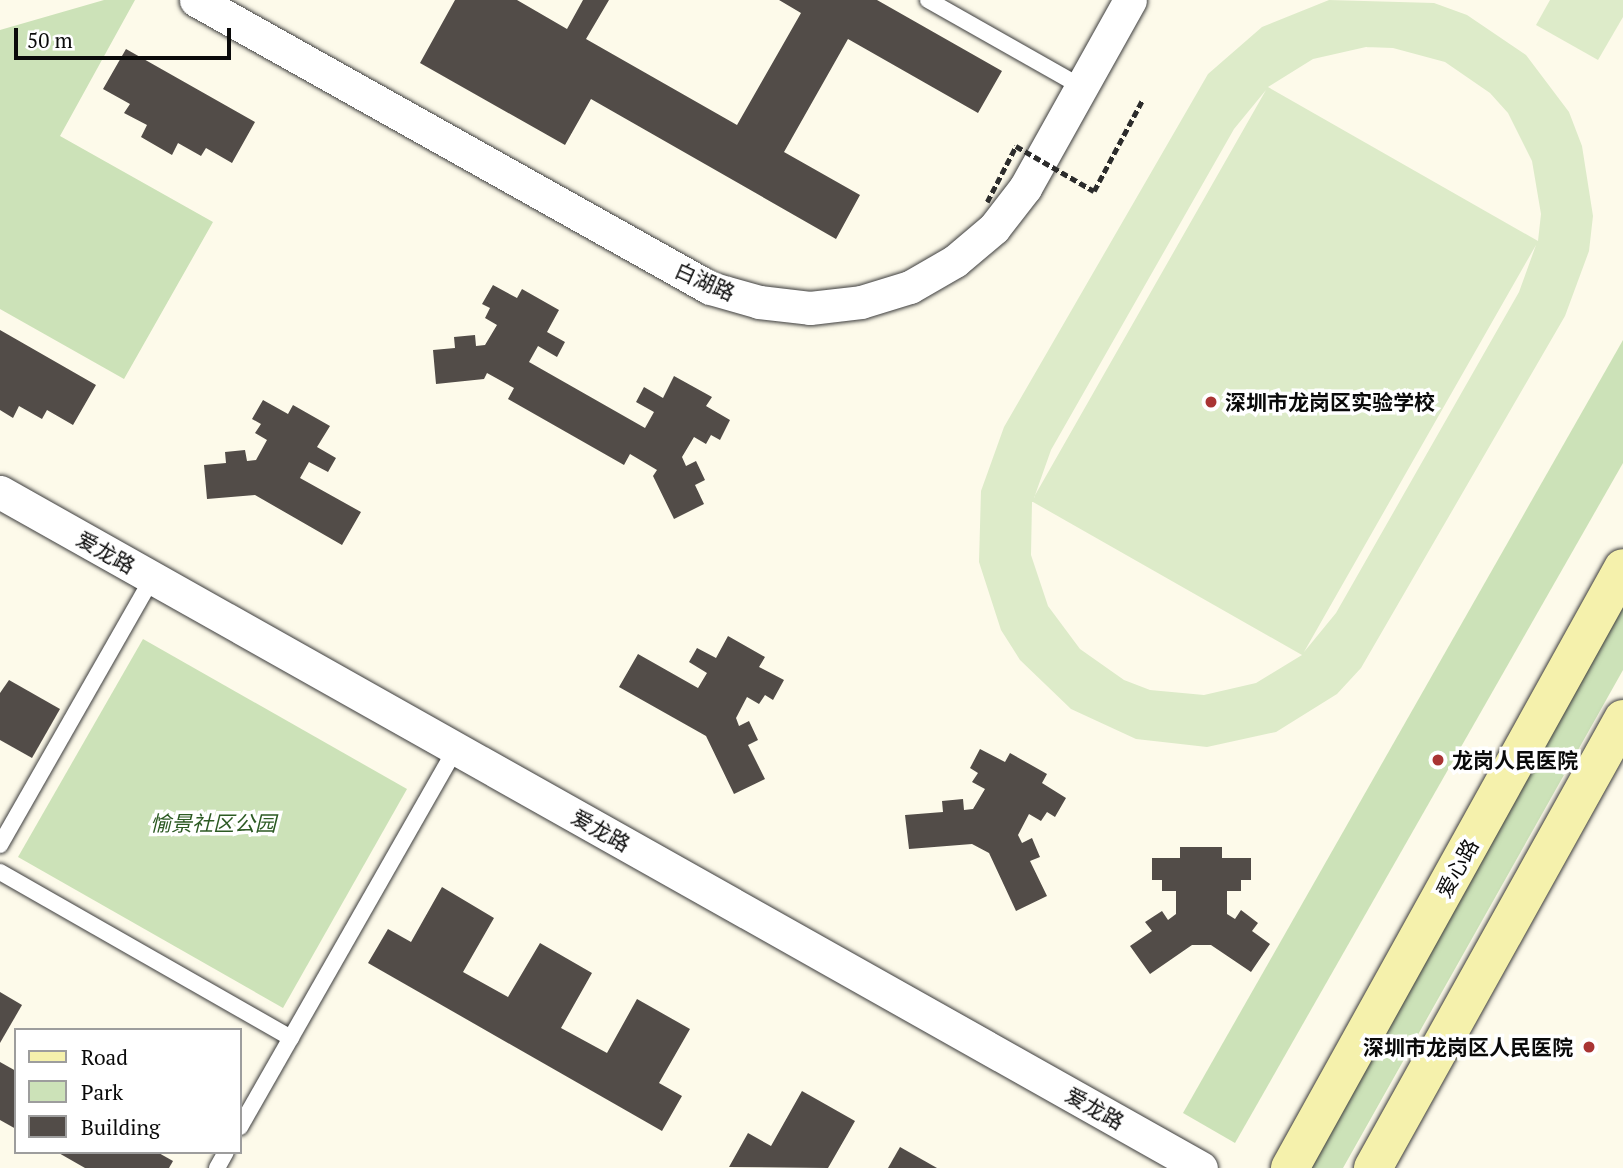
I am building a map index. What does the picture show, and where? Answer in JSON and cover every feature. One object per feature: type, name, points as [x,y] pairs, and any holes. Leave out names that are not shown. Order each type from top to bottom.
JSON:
[{"type":"street","name":"白湖路","points":[[196,0],[710,288],[759,303],[810,308],[861,302],[910,287],[955,261],[994,228],[1025,188],[1130,0]]},
{"type":"street","name":"爱龙路","points":[[0,492],[1201,1168]]},
{"type":"street","name":"爱心路","points":[[1290,1168],[1623,568]]},
{"type":"street","points":[[1373,1168],[1623,719]]},
{"type":"lane","points":[[928,0],[1082,87]]},
{"type":"lane","points":[[0,845],[152,578]]},
{"type":"lane","points":[[242,1124],[456,748]]},
{"type":"lane","points":[[0,872],[291,1038]]},
{"type":"path","points":[[987,202],[1016,146],[1094,191],[1143,99]]},
{"type":"green space","points":[[104,0],[135,0],[60,136],[213,222],[124,379],[0,309],[0,30]]},
{"type":"green space","points":[[1329,0],[1434,3],[1467,15],[1526,55],[1569,112],[1582,146],[1593,216],[1589,251],[1565,316],[1361,668],[1337,694],[1276,732],[1207,747],[1136,739],[1071,709],[1020,660],[1001,630],[979,562],[981,491],[1004,427],[1208,74],[1262,27]],"holes":[[[1366,47],[1393,48],[1445,62],[1490,93],[1508,113],[1532,161],[1541,214],[1538,241],[1268,87],[1313,59]],[[1266,90],[1035,495],[1051,450],[1234,129]],[[1536,245],[1519,292],[1336,613],[1304,652]],[[1032,502],[1302,655],[1256,683],[1204,695],[1150,690],[1124,680],[1080,649],[1048,606],[1031,555]]]},
{"type":"green space","points":[[1550,0],[1623,0],[1623,17],[1598,60],[1536,25]]},
{"type":"green space","points":[[1623,340],[1623,463],[1235,1143],[1183,1113]]},
{"type":"green space","points":[[1623,605],[1623,670],[1343,1168],[1305,1168]]},
{"type":"green space","name":"愉景社区公园","points":[[143,639],[407,789],[283,1008],[18,857]]},
{"type":"building","points":[[455,0],[517,0],[567,29],[583,0],[609,0],[586,39],[737,125],[801,13],[779,0],[877,0],[1002,71],[978,113],[848,39],[784,152],[860,195],[836,239],[591,99],[565,145],[420,63]]},
{"type":"building","points":[[126,49],[255,122],[232,163],[206,148],[201,156],[178,143],[172,155],[141,137],[147,125],[124,113],[130,104],[103,89]]},
{"type":"building","points":[[493,285],[517,298],[522,289],[559,310],[547,332],[565,342],[557,357],[538,346],[529,362],[645,428],[654,412],[636,402],[644,387],[663,398],[674,376],[712,397],[706,406],[730,420],[720,440],[711,435],[706,444],[694,437],[682,457],[686,466],[696,461],[705,480],[695,485],[704,504],[674,519],[653,476],[657,470],[630,454],[624,465],[508,399],[514,388],[487,373],[484,379],[436,384],[433,350],[455,348],[454,337],[475,335],[476,346],[485,345],[497,325],[485,318],[490,308],[482,304]]},
{"type":"building","points":[[0,330],[96,385],[73,425],[47,410],[42,419],[19,406],[13,418],[0,410]]},
{"type":"building","points":[[263,400],[288,414],[293,405],[330,426],[317,447],[336,458],[328,472],[309,462],[300,478],[361,512],[342,545],[255,495],[207,499],[204,465],[226,463],[225,452],[245,450],[247,461],[256,460],[267,440],[255,433],[261,424],[252,419]]},
{"type":"building","points":[[728,636],[765,657],[759,667],[784,680],[773,700],[765,695],[759,704],[747,697],[736,718],[739,726],[749,721],[758,740],[748,745],[765,779],[734,794],[706,736],[619,687],[638,654],[698,688],[707,673],[689,662],[697,648],[716,658]]},
{"type":"building","points":[[9,680],[60,709],[32,758],[0,740],[0,693]]},
{"type":"building","points":[[980,749],[1005,762],[1010,753],[1047,774],[1042,783],[1066,798],[1055,817],[1047,812],[1041,821],[1029,814],[1018,835],[1022,843],[1032,838],[1040,857],[1030,861],[1047,896],[1016,911],[989,853],[972,844],[909,849],[905,815],[943,812],[942,801],[963,799],[964,810],[973,809],[985,789],[972,782],[978,773],[970,768]]},
{"type":"building","points":[[1180,847],[1222,847],[1222,858],[1251,858],[1251,880],[1241,880],[1241,891],[1227,891],[1227,914],[1235,919],[1241,910],[1258,923],[1252,931],[1270,944],[1251,972],[1211,945],[1192,945],[1150,974],[1130,946],[1152,931],[1145,922],[1162,911],[1168,920],[1176,914],[1176,891],[1162,891],[1162,880],[1152,880],[1152,858],[1180,858]]},
{"type":"building","points":[[442,887],[494,918],[463,972],[508,997],[540,943],[592,973],[561,1028],[607,1053],[637,999],[690,1029],[659,1083],[682,1096],[662,1131],[368,963],[388,929],[411,942]]},
{"type":"building","points":[[0,992],[22,1005],[0,1043]]},
{"type":"building","points":[[0,1062],[14,1070],[14,1128],[0,1120]]},
{"type":"building","points":[[802,1091],[855,1121],[828,1168],[729,1167],[748,1133],[771,1146]]},
{"type":"building","points":[[900,1147],[937,1168],[888,1168]]},
{"type":"building","points":[[60,1154],[161,1154],[173,1161],[169,1168],[85,1168]]},
{"type":"place","name":"深圳市龙岗区实验学校","points":[[1211,402]]},
{"type":"place","name":"龙岗人民医院","points":[[1438,760]]},
{"type":"place","name":"深圳市龙岗区人民医院","points":[[1589,1047]]}]
